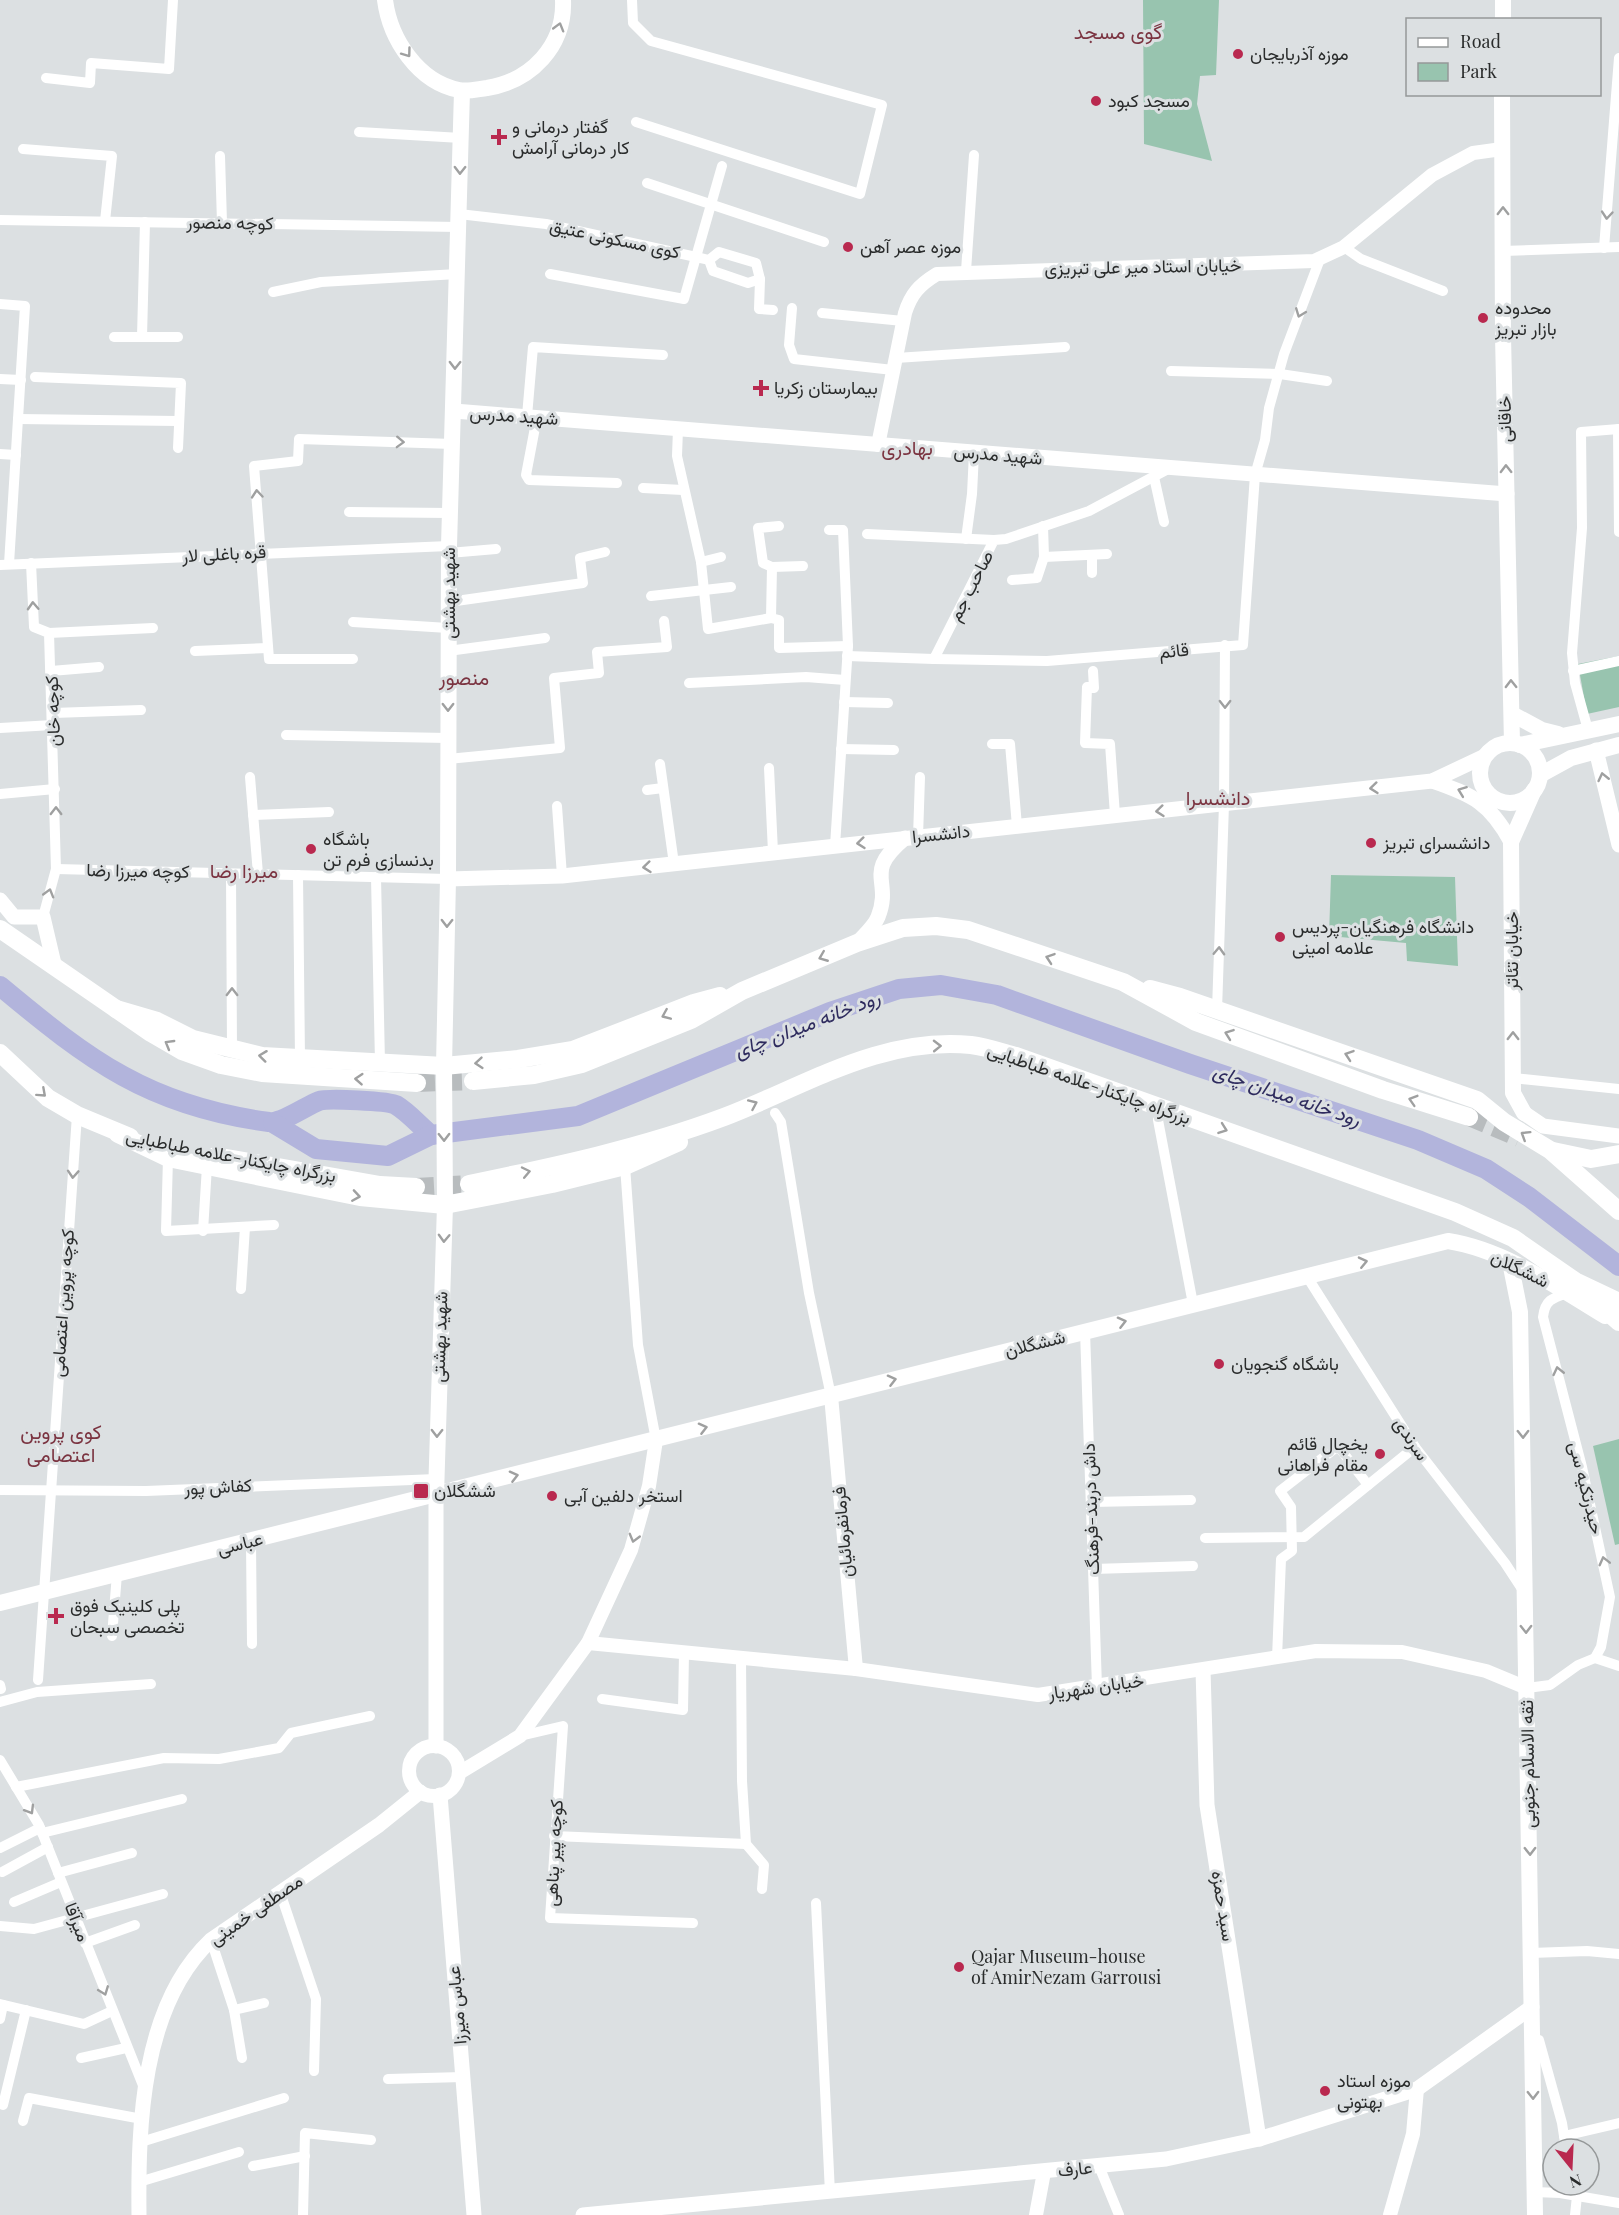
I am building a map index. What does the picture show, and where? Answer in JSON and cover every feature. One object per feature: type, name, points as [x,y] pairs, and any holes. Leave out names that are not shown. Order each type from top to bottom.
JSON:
[{"type":"highway","points":[[473,1081],[534,1075],[582,1064],[691,1020],[742,991],[857,943],[903,928],[936,926],[968,930],[1123,982],[1180,997],[1477,1100],[1504,1122],[1550,1150],[1619,1211]]},
{"type":"highway","points":[[0,929],[182,1052],[221,1065],[262,1073],[417,1083]]},
{"type":"highway","points":[[1123,982],[1196,1022],[1383,1090],[1469,1117]]},
{"type":"highway","points":[[116,1008],[157,1021],[193,1039],[232,1051],[300,1059],[444,1066],[518,1059],[573,1050],[694,1003],[742,991]]},
{"type":"highway","name":"بزرگراه چایکنار-علامه طباطبایی","points":[[469,1184],[612,1154],[725,1116],[823,1072],[876,1054],[930,1045],[971,1045],[1016,1056],[1455,1212],[1513,1238],[1571,1287],[1619,1302]]},
{"type":"highway","name":"بزرگراه چایکنار-علامه طباطبایی","points":[[0,1053],[48,1098],[77,1115],[118,1134],[207,1154],[381,1185],[416,1187]]},
{"type":"highway","points":[[118,1134],[168,1158],[360,1197],[445,1204],[552,1184],[625,1166],[677,1144],[725,1116]]},
{"type":"highway","points":[[1550,1150],[1591,1159],[1619,1154]]},
{"type":"highway","points":[[1571,1287],[1619,1323]]},
{"type":"main road","points":[[385,0],[393,31],[410,58],[434,79],[447,87],[462,91],[496,87],[513,82],[530,72],[554,44],[563,13],[563,0]]},
{"type":"main road","points":[[1503,0],[1503,18]]},
{"type":"main road","name":"شهید بهشتى","points":[[436,1487],[445,1204],[444,1066],[448,879],[449,550],[462,91]]},
{"type":"main road","name":"خاقانی","points":[[1502,96],[1507,494],[1512,714],[1516,744]]},
{"type":"main road","name":"شهید مدرس","points":[[454,411],[1507,494]]},
{"type":"main road","points":[[1512,714],[1542,730],[1565,735]]},
{"type":"main road","points":[[1432,781],[1485,756],[1497,746],[1619,724]]},
{"type":"main road","points":[[1516,744],[1537,760],[1537,783]]},
{"type":"main road","points":[[1485,756],[1481,763],[1480,778],[1492,798],[1515,803],[1537,783],[1571,758],[1619,746]]},
{"type":"main road","points":[[1596,750],[1619,845]]},
{"type":"main road","points":[[1432,781],[1474,796],[1491,810],[1511,842]]},
{"type":"main road","name":"دانشسرا","points":[[448,879],[562,876],[1432,781]]},
{"type":"main road","name":"خیابان تئاتر","points":[[1524,1113],[1513,1093],[1511,842],[1537,783]]},
{"type":"main road","points":[[857,943],[877,919],[882,902],[880,867],[887,853],[912,838]]},
{"type":"main road","points":[[0,900],[14,917],[43,917],[54,964]]},
{"type":"main road","points":[[1524,1113],[1543,1126],[1619,1136]]},
{"type":"main road","name":"ششگلان","points":[[436,1487],[656,1440],[1448,1241],[1469,1245],[1571,1287]]},
{"type":"main road","name":"ثقه الاسلام جنوبی","points":[[1510,1262],[1520,1312],[1534,2215]]},
{"type":"main road","points":[[436,1487],[436,1746]]},
{"type":"main road","name":"عباسى","points":[[0,1603],[251,1542],[436,1487]]},
{"type":"main road","name":"سید حمزه","points":[[1203,1670],[1207,1805],[1259,2139]]},
{"type":"main road","name":"مصطفی خمینی","points":[[139,2215],[144,2088],[155,2041],[173,1988],[199,1951],[210,1940],[379,1825],[420,1792]]},
{"type":"main road","name":"عباس میرزا","points":[[440,1795],[474,2215]]},
{"type":"main road","name":"عارف","points":[[583,2215],[718,2209],[830,2193],[1166,2159],[1259,2139],[1417,2089],[1532,2007]]},
{"type":"street","points":[[46,78],[90,83],[91,63],[169,69],[173,0]]},
{"type":"street","points":[[632,0],[633,23],[651,41],[882,105],[860,194],[636,122]]},
{"type":"street","points":[[1604,248],[1619,58]]},
{"type":"street","points":[[359,132],[461,138]]},
{"type":"street","points":[[23,149],[112,156],[105,221]]},
{"type":"street","name":"خیابان استاد میر علی تبریزی","points":[[878,445],[903,321],[911,295],[922,283],[937,274],[966,271],[1289,264],[1320,259],[1344,247],[1432,175],[1473,153],[1502,149]]},
{"type":"street","points":[[966,271],[974,155]]},
{"type":"street","points":[[220,156],[222,223]]},
{"type":"street","points":[[550,274],[684,299],[722,166]]},
{"type":"street","points":[[647,183],[824,242]]},
{"type":"street","name":"کوچه منصور","points":[[0,220],[222,223],[459,220]]},
{"type":"street","name":"کوی مسکونی عتیق","points":[[459,220],[546,224],[696,256],[709,260],[713,271],[748,283],[760,279]]},
{"type":"street","points":[[142,337],[145,222]]},
{"type":"street","points":[[1344,247],[1361,259],[1443,291]]},
{"type":"street","points":[[1503,251],[1619,247]]},
{"type":"street","points":[[709,260],[719,252],[756,263],[760,279],[759,309],[773,310]]},
{"type":"street","points":[[1255,475],[1269,408],[1284,354],[1320,259]]},
{"type":"street","points":[[273,292],[321,282],[457,274]]},
{"type":"street","points":[[0,304],[25,306],[16,455],[5,564]]},
{"type":"street","points":[[792,308],[789,345],[794,359],[895,364],[1065,347]]},
{"type":"street","points":[[822,313],[903,321]]},
{"type":"street","points":[[114,337],[178,337]]},
{"type":"street","points":[[617,483],[529,480],[526,475],[532,417],[533,347],[663,355]]},
{"type":"street","points":[[1171,371],[1280,375],[1327,381]]},
{"type":"street","points":[[34,377],[181,383],[178,448]]},
{"type":"street","points":[[0,379],[21,380]]},
{"type":"street","points":[[18,419],[178,421]]},
{"type":"street","points":[[678,429],[677,456],[701,562],[708,628],[771,618],[779,620],[779,648],[847,651],[934,659]]},
{"type":"street","points":[[1588,730],[1573,670],[1573,635],[1582,528],[1581,432],[1618,429],[1619,532]]},
{"type":"street","points":[[353,659],[269,659],[254,466],[298,461],[299,439],[453,444]]},
{"type":"street","points":[[966,539],[972,494],[974,453]]},
{"type":"street","points":[[0,454],[16,455]]},
{"type":"street","name":"صاحب جم","points":[[934,659],[994,540],[1089,512],[1168,469]]},
{"type":"street","name":"قائم","points":[[934,659],[1047,661],[1244,645],[1255,475]]},
{"type":"street","points":[[1154,477],[1164,522]]},
{"type":"street","points":[[643,488],[683,489]]},
{"type":"street","points":[[349,512],[450,513]]},
{"type":"street","points":[[771,618],[767,565],[758,528],[779,526]]},
{"type":"street","points":[[1012,580],[1037,578],[1044,557],[1043,526]]},
{"type":"street","points":[[829,530],[843,530],[847,651],[835,846]]},
{"type":"street","points":[[867,534],[994,540]]},
{"type":"street","name":"قره باغلی لار","points":[[5,564],[262,553],[496,549]]},
{"type":"street","points":[[449,602],[583,583],[575,560],[604,552]]},
{"type":"street","points":[[1044,557],[1107,554]]},
{"type":"street","points":[[1092,555],[1092,573]]},
{"type":"street","points":[[701,562],[721,557]]},
{"type":"street","points":[[31,563],[34,627],[49,633],[153,628]]},
{"type":"street","points":[[767,565],[803,566]]},
{"type":"street","points":[[651,596],[731,586]]},
{"type":"street","points":[[448,759],[560,748],[554,678],[599,673],[597,652],[667,647],[664,621]]},
{"type":"street","points":[[353,622],[448,628]]},
{"type":"street","name":"کوچه خان","points":[[49,633],[56,789],[56,870]]},
{"type":"street","points":[[448,651],[545,638]]},
{"type":"street","points":[[1216,1010],[1224,804],[1225,645]]},
{"type":"street","points":[[195,651],[268,648]]},
{"type":"street","points":[[1573,670],[1619,661]]},
{"type":"street","points":[[51,671],[99,667]]},
{"type":"street","points":[[1093,671],[1094,688],[1087,687],[1085,743],[1110,744],[1115,815]]},
{"type":"street","points":[[689,683],[806,677],[845,680]]},
{"type":"street","points":[[844,702],[888,703]]},
{"type":"street","points":[[0,728],[53,719],[141,711]]},
{"type":"street","points":[[286,735],[448,738]]},
{"type":"street","points":[[992,744],[1010,744],[1017,826]]},
{"type":"street","points":[[841,749],[894,750]]},
{"type":"street","points":[[660,764],[674,864]]},
{"type":"street","points":[[769,768],[773,852]]},
{"type":"street","points":[[250,777],[258,874]]},
{"type":"street","points":[[912,838],[920,777]]},
{"type":"street","points":[[647,790],[663,788]]},
{"type":"street","points":[[0,794],[56,789]]},
{"type":"street","points":[[557,807],[562,876]]},
{"type":"street","points":[[253,815],[329,812]]},
{"type":"street","points":[[43,917],[56,870]]},
{"type":"street","name":"کوچه میرزا رضا","points":[[56,870],[448,879]]},
{"type":"street","points":[[231,874],[232,1051]]},
{"type":"street","points":[[298,875],[300,1059]]},
{"type":"street","points":[[376,877],[380,1063]]},
{"type":"street","points":[[1513,1078],[1619,1089]]},
{"type":"street","points":[[775,1113],[781,1122],[809,1293],[831,1396]]},
{"type":"street","name":"کوچه پروین اعتصامی","points":[[38,1680],[77,1115]]},
{"type":"street","points":[[1158,1120],[1193,1304]]},
{"type":"street","points":[[168,1158],[166,1232],[274,1225]]},
{"type":"street","points":[[203,1230],[207,1166]]},
{"type":"street","points":[[459,1773],[520,1736],[588,1643],[631,1550],[649,1486],[656,1440],[638,1345],[625,1166]]},
{"type":"street","points":[[241,1289],[245,1227]]},
{"type":"street","name":"سرندی","points":[[1306,1275],[1415,1447],[1505,1563],[1526,1595]]},
{"type":"street","name":"حیدرتکیه سی","points":[[1571,1287],[1548,1300],[1544,1306],[1543,1317],[1607,1573],[1610,1597],[1601,1647],[1595,1658]]},
{"type":"street","name":"داش دربند-فرهنگ","points":[[1085,1331],[1097,1687]]},
{"type":"street","name":"فرمانفرمائیان","points":[[831,1396],[856,1669]]},
{"type":"street","points":[[1276,1658],[1281,1558],[1292,1551],[1291,1507],[1280,1491],[1338,1446],[1368,1485]]},
{"type":"street","points":[[1205,1538],[1304,1537],[1415,1447]]},
{"type":"street","name":"کفاش پور","points":[[0,1490],[51,1492],[436,1487]]},
{"type":"street","points":[[1091,1502],[1191,1500]]},
{"type":"street","points":[[251,1542],[252,1644]]},
{"type":"street","points":[[1093,1569],[1193,1566]]},
{"type":"street","points":[[112,1636],[117,1574]]},
{"type":"street","name":"خیابان شهریار","points":[[588,1643],[856,1669],[1038,1695],[1316,1651],[1402,1652],[1486,1671],[1527,1688]]},
{"type":"street","points":[[602,1699],[683,1710],[684,1653]]},
{"type":"street","points":[[741,1658],[742,1781],[746,1844],[764,1865],[762,1889]]},
{"type":"street","points":[[1527,1688],[1550,1685],[1578,1665],[1595,1658],[1619,1666]]},
{"type":"street","points":[[0,1702],[37,1692],[151,1684]]},
{"type":"street","points":[[16,1787],[164,1758],[219,1759],[279,1748],[291,1733],[370,1716]]},
{"type":"street","name":"کوچه پیر پناهی","points":[[520,1736],[563,1726],[550,1918],[693,1923]]},
{"type":"street","points":[[436,1746],[455,1757],[459,1773],[454,1786],[440,1795],[430,1796],[420,1792],[410,1779],[410,1763],[420,1750],[436,1746]]},
{"type":"street","name":"میرآقا","points":[[0,1760],[4,1776],[16,1787],[41,1831],[126,2048],[144,2088]]},
{"type":"street","points":[[0,1848],[41,1831],[182,1799]]},
{"type":"street","points":[[554,1836],[746,1844]]},
{"type":"street","points":[[2,1872],[48,1847]]},
{"type":"street","points":[[14,1902],[60,1878],[132,1853]]},
{"type":"street","points":[[280,1892],[316,1999],[314,2070]]},
{"type":"street","points":[[0,1926],[34,1929],[75,1916],[163,1894]]},
{"type":"street","points":[[816,1903],[830,2193]]},
{"type":"street","points":[[85,1943],[135,1925]]},
{"type":"street","points":[[210,1940],[234,2010],[242,2058]]},
{"type":"street","points":[[1531,1953],[1587,1951],[1619,1954]]},
{"type":"street","points":[[234,2010],[264,2003]]},
{"type":"street","points":[[0,2019],[2,2004],[84,2024],[112,2011]]},
{"type":"street","points":[[3,2105],[26,2010]]},
{"type":"street","points":[[1532,2039],[1539,2040],[1564,2136],[1619,2123]]},
{"type":"street","points":[[81,2058],[126,2048]]},
{"type":"street","points":[[388,2079],[463,2077]]},
{"type":"street","points":[[1390,2215],[1413,2134],[1417,2089]]},
{"type":"street","points":[[23,2121],[30,2098],[142,2119]]},
{"type":"street","points":[[141,2142],[284,2098]]},
{"type":"street","points":[[303,2215],[305,2133],[371,2140]]},
{"type":"street","points":[[139,2182],[239,2152]]},
{"type":"street","points":[[253,2166],[305,2156]]},
{"type":"street","points":[[1099,2166],[1119,2215]]},
{"type":"street","points":[[1036,2215],[1044,2172]]},
{"type":"street","points":[[1534,2192],[1541,2192]]},
{"type":"street","points":[[1573,2197],[1575,2215]]},
{"type":"street","points":[[1592,2197],[1619,2204]]},
{"type":"green space","points":[[1143,0],[1219,0],[1216,75],[1200,76],[1197,104],[1212,161],[1144,144]]},
{"type":"green space","points":[[1619,656],[1619,707],[1587,714],[1578,664]]},
{"type":"green space","points":[[1331,875],[1455,877],[1458,966],[1407,961],[1406,943],[1329,936]]},
{"type":"green space","points":[[1619,1439],[1619,1544],[1615,1545],[1593,1446]]},
{"type":"waterway","name":"رود خانه میدان چای","points":[[0,986],[93,1058],[155,1092],[189,1105],[227,1115],[274,1122],[324,1100],[382,1102],[396,1105],[431,1135],[578,1116],[830,1012],[899,989],[941,985],[997,995],[1190,1064],[1418,1140],[1486,1169],[1529,1197],[1619,1266]]},
{"type":"waterway","points":[[273,1123],[316,1149],[388,1156],[431,1135]]},
{"type":"tunnel","points":[[417,1083],[473,1081]]},
{"type":"tunnel","points":[[1469,1117],[1519,1138]]},
{"type":"tunnel","points":[[416,1187],[469,1184]]},
{"type":"place","name":"موزه آذربایجان","points":[[1238,54]]},
{"type":"place","name":"مسجد کبود","points":[[1096,101]]},
{"type":"place","name":"گفتار درمانی و کار درمانی آرامش","points":[[499,137]]},
{"type":"place","name":"موزه عصر آهن","points":[[848,247]]},
{"type":"place","name":"محدوده بازار تبریز","points":[[1483,318]]},
{"type":"place","name":"بیمارستان زکریا","points":[[761,388]]},
{"type":"place","name":"دانشسرای تبریز","points":[[1371,843]]},
{"type":"place","name":"باشگاه بدنسازی فرم تن","points":[[311,849]]},
{"type":"place","name":"دانشگاه فرهنگیان-پردیس علامه امینی","points":[[1280,937]]},
{"type":"place","name":"باشگاه گنجویان","points":[[1219,1364]]},
{"type":"place","name":"یخچال قائم مقام فراهانی","points":[[1380,1454]]},
{"type":"place","name":"ششگلان","points":[[421,1491]]},
{"type":"place","name":"استخر دلفین آبی","points":[[552,1496]]},
{"type":"place","name":"پلی کلینیک فوق تخصصی سبحان","points":[[56,1616]]},
{"type":"place","name":"Qajar Museum-house of AmirNezam Garrousi","points":[[959,1967]]},
{"type":"place","name":"موزه استاد بهتونی","points":[[1325,2091]]},
{"type":"district","name":"گوی مسجد","points":[[1118,32]]},
{"type":"district","name":"بهادری","points":[[907,448]]},
{"type":"district","name":"منصور","points":[[464,678]]},
{"type":"district","name":"دانشسرا","points":[[1218,798]]},
{"type":"district","name":"میرزا رضا","points":[[244,871]]},
{"type":"district","name":"کوی پروین اعتصامی","points":[[61,1444]]}]
